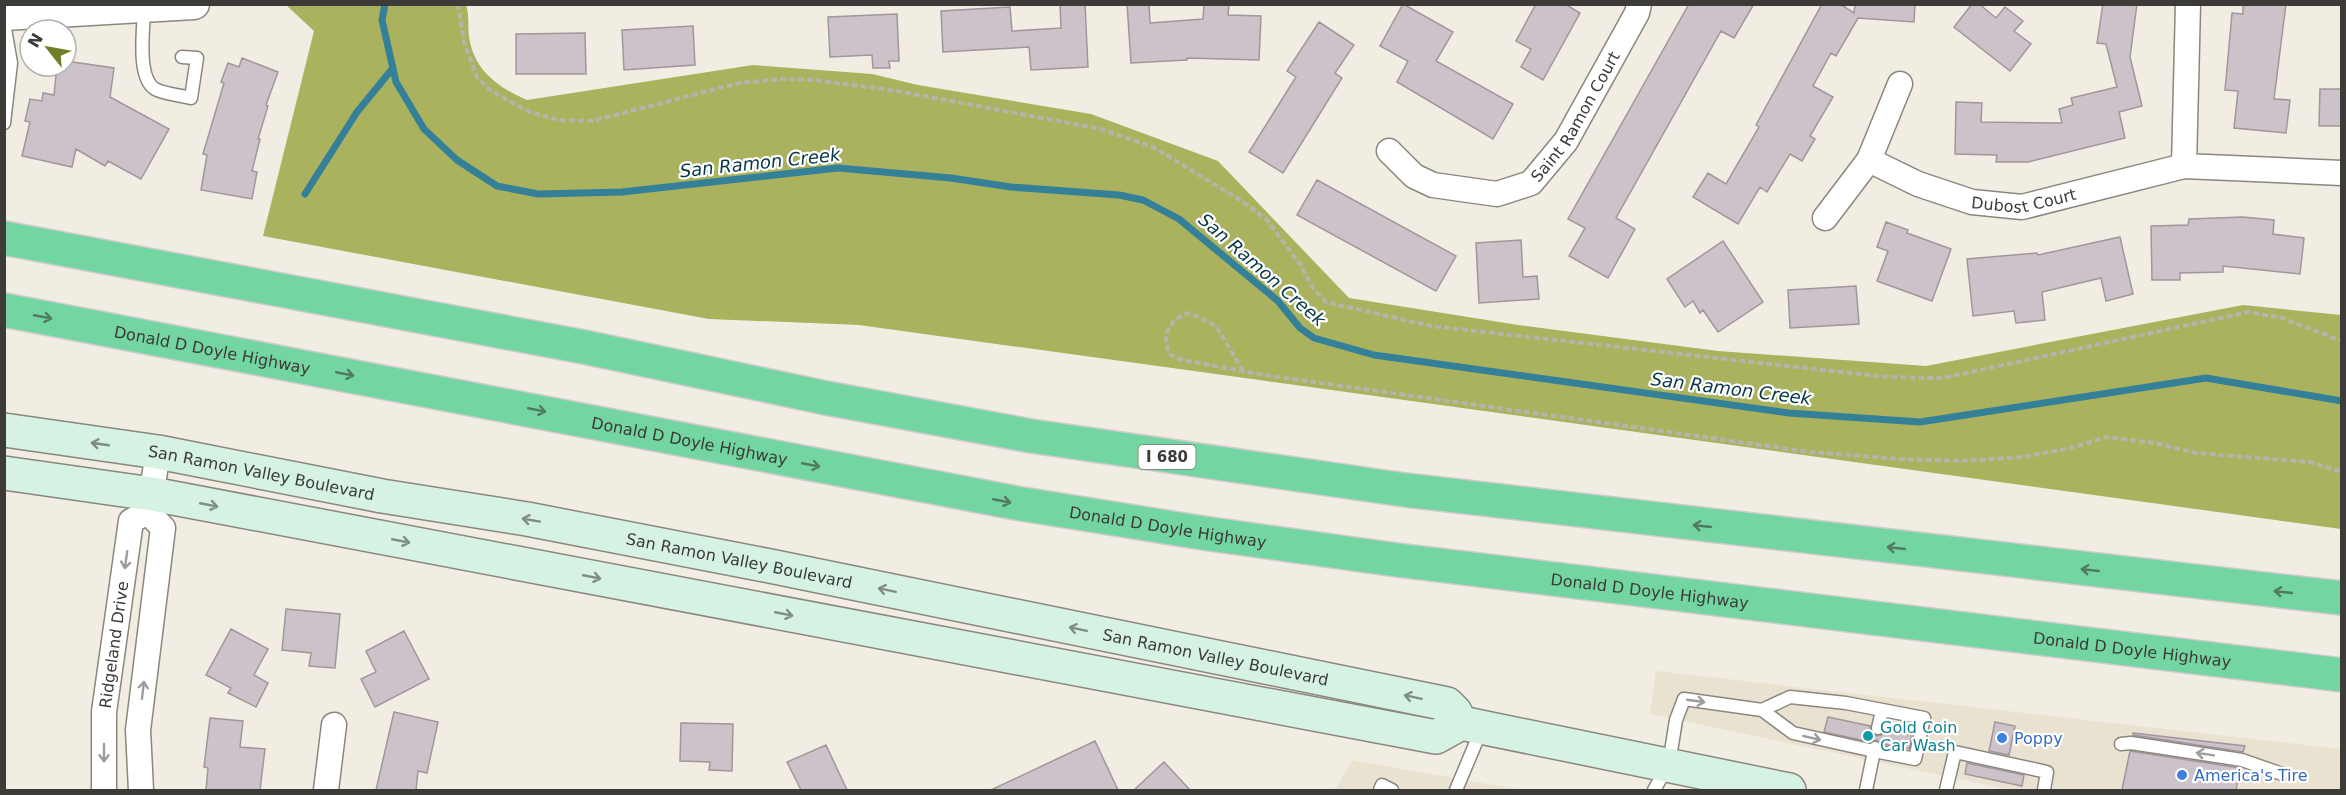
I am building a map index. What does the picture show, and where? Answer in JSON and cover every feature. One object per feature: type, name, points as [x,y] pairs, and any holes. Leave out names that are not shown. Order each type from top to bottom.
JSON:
[{"type":"highway","name":"I 680","points":[[4,238],[585,347],[826,398],[1043,438],[1474,499],[2342,598]]},
{"type":"highway","name":"Donald D Doyle Highway","points":[[4,310],[1016,503],[1191,531],[1420,563],[2342,675]]},
{"type":"main road","name":"San Ramon Valley Boulevard","points":[[4,430],[158,452],[382,496],[527,519],[770,566],[1448,704],[1472,725]]},
{"type":"main road","points":[[4,473],[150,503],[1436,737],[1472,725],[1679,776],[1789,790]]},
{"type":"street","points":[[4,15],[195,4]]},
{"type":"street","name":"Saint Ramon Court","points":[[1389,151],[1414,176],[1433,185],[1497,194],[1531,183],[1566,141],[1637,13],[1639,4]]},
{"type":"street","points":[[2184,166],[2187,4]]},
{"type":"street","points":[[1825,218],[1869,160],[1900,84]]},
{"type":"street","name":"Dubost Court","points":[[1869,160],[1918,184],[1972,202],[2022,207],[2184,166],[2342,173]]},
{"type":"street","points":[[150,503],[158,452]]},
{"type":"street","name":"Ridgeland Drive","points":[[104,790],[104,712],[131,521],[150,503],[163,528],[138,730],[141,790]]},
{"type":"street","points":[[326,790],[334,725]]},
{"type":"lane","points":[[144,6],[143,67],[147,82],[155,89],[191,98],[197,58],[182,57]]},
{"type":"lane","points":[[4,23],[11,63],[4,123]]},
{"type":"lane","points":[[1679,776],[1676,720],[1684,699],[1762,710],[1793,733],[1916,759],[1924,718],[1790,697],[1762,710]]},
{"type":"lane","points":[[1878,728],[1882,711]]},
{"type":"lane","points":[[1456,790],[1472,725]]},
{"type":"lane","points":[[2121,744],[2131,743],[2242,760],[2282,774]]},
{"type":"lane","points":[[1866,790],[1875,749]]},
{"type":"lane","points":[[1946,790],[1955,752],[2047,772],[2044,790]]},
{"type":"lane","points":[[1380,790],[1382,785],[1392,790]]},
{"type":"path","points":[[458,4],[464,42],[477,77],[490,90],[530,112],[559,120],[592,121],[610,118],[739,83],[814,80],[897,92],[1124,135],[1194,170],[1267,220],[1300,264],[1313,288],[1326,302],[1431,326],[1887,377],[1943,378],[2248,312],[2282,318],[2342,340]]},
{"type":"path","points":[[1243,370],[1216,326],[1189,313],[1174,319],[1166,336],[1169,354],[1182,360],[1243,370],[1810,452],[1962,461],[2023,457],[2071,448],[2106,437],[2196,453],[2310,462],[2342,472]]},
{"type":"shaded area","points":[[1656,671],[2341,749],[2341,790],[2011,790],[1650,714]]},
{"type":"shaded area","points":[[1352,760],[1521,790],[1335,790]]},
{"type":"green space","points":[[286,5],[466,5],[470,42],[478,62],[499,85],[527,100],[753,65],[872,74],[918,85],[1091,114],[1218,161],[1349,298],[1518,325],[1718,351],[1926,366],[2243,305],[2341,315],[2341,529],[859,325],[709,319],[263,236],[314,31]]},
{"type":"building","points":[[1060,4],[1085,4],[1088,67],[1031,70],[1029,47],[943,52],[941,11],[1010,7],[1012,31],[1061,28]]},
{"type":"building","points":[[1127,4],[1149,4],[1150,23],[1203,19],[1204,4],[1229,4],[1228,15],[1261,16],[1259,60],[1187,58],[1187,60],[1131,63]]},
{"type":"building","points":[[1403,4],[1453,32],[1436,61],[1513,104],[1493,139],[1397,82],[1408,61],[1380,46]]},
{"type":"building","points":[[1536,4],[1565,4],[1580,13],[1543,80],[1521,67],[1531,49],[1516,41]]},
{"type":"building","points":[[1689,4],[1754,4],[1734,38],[1721,31],[1616,218],[1635,229],[1608,278],[1569,256],[1585,228],[1568,219]]},
{"type":"building","points":[[1822,4],[1840,4],[1854,13],[1855,4],[1915,4],[1914,22],[1858,18],[1836,56],[1831,53],[1813,86],[1833,97],[1810,136],[1815,139],[1802,161],[1790,154],[1767,192],[1760,187],[1738,224],[1693,197],[1708,173],[1726,184],[1759,127],[1756,125]]},
{"type":"building","points":[[1972,4],[1979,4],[1996,18],[2005,7],[2023,21],[2014,31],[2031,44],[2010,71],[1954,27]]},
{"type":"building","points":[[2103,4],[2137,4],[2130,57],[2142,106],[2119,112],[2125,138],[2028,162],[1996,162],[1997,155],[1955,154],[1956,102],[1982,103],[1981,122],[2062,123],[2059,109],[2073,105],[2071,98],[2117,87],[2106,44],[2097,43]]},
{"type":"building","points":[[2243,4],[2286,4],[2274,99],[2290,100],[2286,133],[2234,128],[2238,91],[2225,90],[2232,13],[2243,14]]},
{"type":"building","points":[[897,14],[899,61],[889,61],[890,68],[873,68],[872,55],[830,57],[828,17]]},
{"type":"building","points":[[1319,22],[1354,45],[1335,73],[1342,78],[1283,173],[1249,152],[1296,77],[1287,71]]},
{"type":"building","points":[[693,26],[695,65],[624,70],[622,30]]},
{"type":"building","points":[[585,33],[586,74],[516,74],[516,34]]},
{"type":"building","points":[[242,58],[278,72],[266,105],[268,106],[258,139],[260,139],[252,171],[257,172],[252,199],[201,190],[207,155],[203,154],[224,83],[221,82],[228,63],[239,67]]},
{"type":"building","points":[[78,63],[114,68],[110,97],[169,129],[141,179],[108,161],[105,166],[76,149],[72,167],[22,156],[30,122],[25,121],[30,99],[42,101],[43,93],[54,95],[56,78],[78,78]]},
{"type":"building","points":[[2320,89],[2342,89],[2342,126],[2319,126]]},
{"type":"building","points":[[1317,180],[1456,256],[1436,291],[1297,215]]},
{"type":"building","points":[[2243,217],[2274,220],[2273,234],[2304,238],[2300,274],[2223,266],[2223,272],[2180,273],[2180,280],[2152,280],[2151,226],[2188,225],[2189,219]]},
{"type":"building","points":[[1886,222],[1908,230],[1907,233],[1951,249],[1932,301],[1877,281],[1888,251],[1877,247]]},
{"type":"building","points":[[2120,237],[2133,294],[2106,301],[2101,278],[2042,292],[2045,320],[2016,323],[2014,311],[1973,316],[1967,259],[2037,253],[2038,255]]},
{"type":"building","points":[[1521,240],[1523,277],[1537,276],[1539,299],[1479,303],[1476,243]]},
{"type":"building","points":[[1723,241],[1763,302],[1718,332],[1703,310],[1700,313],[1693,301],[1685,307],[1667,279]]},
{"type":"building","points":[[1856,286],[1859,324],[1790,328],[1788,290]]},
{"type":"building","points":[[286,609],[340,614],[335,668],[309,666],[311,653],[282,650]]},
{"type":"building","points":[[231,629],[268,649],[254,675],[268,683],[256,707],[228,693],[231,688],[206,675]]},
{"type":"building","points":[[404,631],[429,679],[375,707],[361,679],[376,672],[366,651]]},
{"type":"building","points":[[394,712],[438,722],[427,773],[418,771],[416,790],[376,790]]},
{"type":"building","name":"Gold Coin Car Wash","points":[[1828,717],[1870,726],[1872,734],[1877,736],[1884,734],[1886,729],[1912,735],[1909,749],[1882,744],[1877,740],[1870,742],[1824,732]]},
{"type":"building","points":[[210,718],[243,721],[240,747],[265,749],[260,790],[206,790],[208,768],[204,767]]},
{"type":"building","name":"Poppy","points":[[1995,722],[2015,726],[2009,755],[1989,751]]},
{"type":"building","points":[[681,723],[733,724],[732,771],[709,770],[710,762],[680,761]]},
{"type":"building","points":[[2133,733],[2245,746],[2243,752],[2133,735]]},
{"type":"building","points":[[1095,741],[1118,790],[991,790]]},
{"type":"building","points":[[826,745],[847,790],[801,790],[787,762]]},
{"type":"building","name":"America's Tire","points":[[2130,751],[2240,768],[2236,790],[2122,790]]},
{"type":"building","points":[[1164,762],[1190,790],[1134,790]]},
{"type":"building","points":[[1967,763],[2024,775],[2022,786],[1965,774]]},
{"type":"waterway","name":"San Ramon Creek","points":[[385,4],[382,20],[396,82],[424,129],[457,160],[497,186],[538,194],[622,192],[838,168],[951,178],[1011,187],[1119,195],[1143,200],[1179,219],[1278,301],[1300,328],[1314,338],[1374,355],[1789,413],[1920,422],[2206,378],[2342,401]]},
{"type":"waterway","points":[[305,194],[357,112],[393,68]]},
{"type":"place","name":"Gold Coin Car Wash","points":[[1868,736]]},
{"type":"place","name":"Poppy","points":[[2002,738]]},
{"type":"place","name":"America's Tire","points":[[2182,775]]}]
